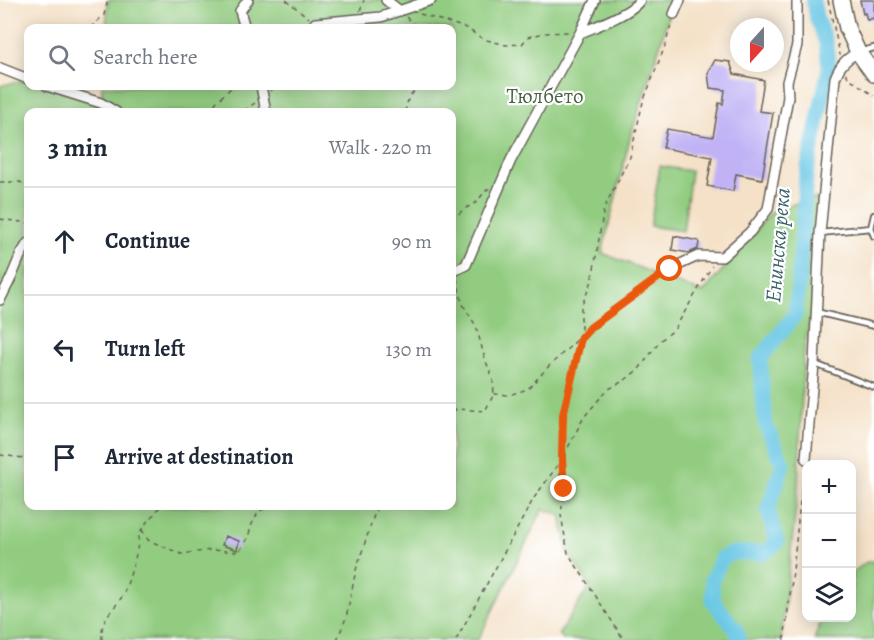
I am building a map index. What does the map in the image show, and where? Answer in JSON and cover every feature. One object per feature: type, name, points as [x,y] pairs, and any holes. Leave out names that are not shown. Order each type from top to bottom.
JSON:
[{"type":"main road","points":[[841,0],[847,28],[858,52],[874,74]]},
{"type":"street","points":[[244,24],[240,11],[248,0]]},
{"type":"street","points":[[386,0],[402,10]]},
{"type":"street","points":[[315,23],[381,17],[431,0]]},
{"type":"street","points":[[456,270],[466,266],[511,160],[580,33],[595,0]]},
{"type":"street","points":[[580,33],[636,6],[640,0]]},
{"type":"street","points":[[674,14],[680,0]]},
{"type":"street","points":[[670,269],[698,256],[722,257],[750,232],[768,209],[788,97],[787,82],[797,45],[796,0]]},
{"type":"street","points":[[806,459],[814,364],[820,233],[835,78],[842,64],[858,52]]},
{"type":"street","points":[[0,68],[24,77]]},
{"type":"street","points":[[59,90],[108,108]]},
{"type":"street","points":[[262,90],[265,108]]},
{"type":"street","points":[[0,300],[24,249]]},
{"type":"lane","points":[[858,52],[874,48]]},
{"type":"lane","points":[[874,215],[871,228],[874,236]]},
{"type":"lane","points":[[820,233],[871,228]]},
{"type":"lane","points":[[816,312],[874,326]]},
{"type":"lane","points":[[814,364],[874,387]]},
{"type":"path","points":[[94,24],[104,15],[108,0]]},
{"type":"path","points":[[285,0],[315,23]]},
{"type":"path","points":[[402,10],[414,24]]},
{"type":"path","points":[[402,10],[452,24]]},
{"type":"path","points":[[624,640],[568,553],[561,515],[564,489],[563,415],[581,338],[581,307],[592,281],[604,208],[630,157],[643,102],[665,46],[674,14]]},
{"type":"path","points":[[311,24],[315,23]]},
{"type":"path","points":[[456,25],[466,28],[483,39],[506,45],[522,44],[528,37],[544,33],[580,33]]},
{"type":"path","points":[[212,108],[229,90]]},
{"type":"path","points":[[406,108],[407,101],[415,90]]},
{"type":"path","points":[[248,108],[263,97]]},
{"type":"path","points":[[0,182],[24,184]]},
{"type":"path","points":[[456,216],[477,202],[485,191],[502,182]]},
{"type":"path","points":[[0,219],[24,222]]},
{"type":"path","points":[[456,640],[534,498],[562,458],[584,417],[607,390],[639,369],[661,340],[674,330],[710,268],[722,257]]},
{"type":"path","points":[[494,394],[509,395],[528,389],[591,327],[670,269]]},
{"type":"path","points":[[456,279],[462,303],[476,326],[493,380],[494,394],[485,411],[456,410]]},
{"type":"path","points":[[0,455],[24,458]]},
{"type":"path","points":[[784,640],[806,459]]},
{"type":"path","points":[[102,640],[101,630],[106,616],[123,595],[137,551],[139,535],[145,524],[158,510]]},
{"type":"path","points":[[142,530],[148,540],[181,554],[212,550],[239,552],[248,537],[252,524],[259,512],[263,510]]},
{"type":"path","points":[[337,640],[346,618],[356,570],[376,510]]},
{"type":"green space","name":"Тюлбето","points":[[108,0],[673,0],[630,138],[602,253],[703,293],[774,209],[818,198],[812,311],[804,349],[798,488],[781,640],[564,640],[559,634],[590,586],[568,553],[561,515],[543,509],[478,640],[0,640],[0,86],[24,80],[24,90],[60,90],[101,103],[102,90],[456,90],[456,24],[106,24]]},
{"type":"green space","points":[[660,166],[691,171],[683,231],[650,226]]},
{"type":"green space","points":[[874,561],[874,640],[814,640],[821,622],[856,622],[856,570],[867,562]]},
{"type":"building","points":[[860,0],[874,0],[874,18],[867,20]]},
{"type":"building","points":[[715,60],[730,62],[730,72],[734,74],[764,80],[759,111],[773,113],[762,179],[736,174],[733,191],[707,186],[712,157],[663,148],[667,129],[713,137],[719,103],[723,104],[725,90],[710,88],[708,73]]},
{"type":"building","points":[[674,236],[699,241],[698,249],[689,253],[672,250]]},
{"type":"building","points":[[225,536],[239,541],[237,550],[222,545]]},
{"type":"waterway","name":"Енинска река","points":[[738,640],[737,631],[713,601],[712,580],[722,558],[733,553],[764,553],[777,542],[768,510],[783,464],[765,423],[760,359],[795,315],[806,176],[829,68],[826,43],[813,0]]},
{"type":"route","points":[[564,489],[563,415],[581,338],[591,327],[670,269]]}]
